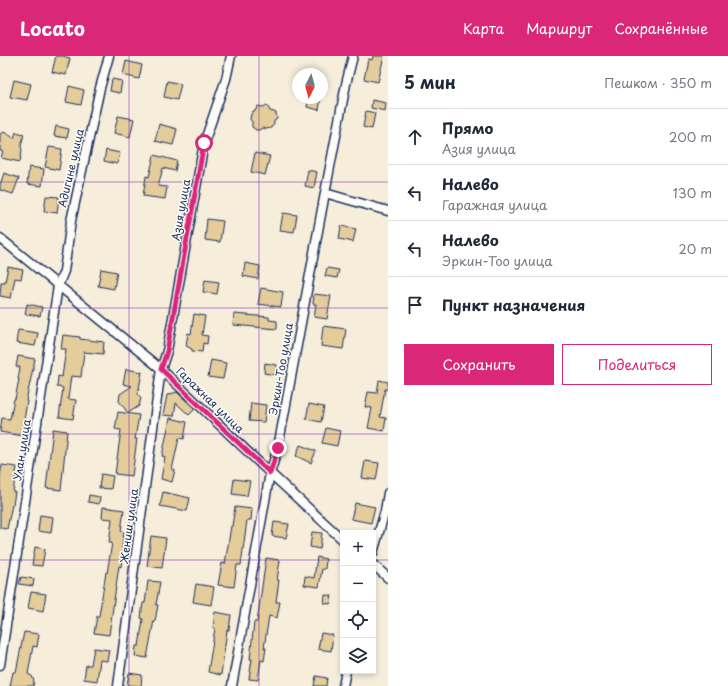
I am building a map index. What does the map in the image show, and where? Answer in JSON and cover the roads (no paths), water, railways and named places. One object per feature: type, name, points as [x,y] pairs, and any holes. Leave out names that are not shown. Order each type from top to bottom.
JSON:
[{"type":"street","name":"Адигине улица","points":[[58,286],[64,271],[71,221],[100,88],[109,56]]},
{"type":"street","name":"Азия улица","points":[[161,369],[167,351],[204,143],[226,79],[231,56]]},
{"type":"street","name":"Эркин-Тоо улица","points":[[232,686],[270,473],[278,448],[325,193],[346,84],[353,56]]},
{"type":"street","points":[[325,193],[388,211]]},
{"type":"street","name":"Гаражная улица","points":[[0,238],[161,369],[340,537]]},
{"type":"street","name":"Улан улица","points":[[0,665],[58,286]]},
{"type":"street","name":"Жениш улица","points":[[118,686],[161,369]]},
{"type":"street","points":[[376,542],[385,511],[388,493]]},
{"type":"street","points":[[375,566],[388,578]]},
{"type":"street","points":[[343,686],[345,674]]}]
